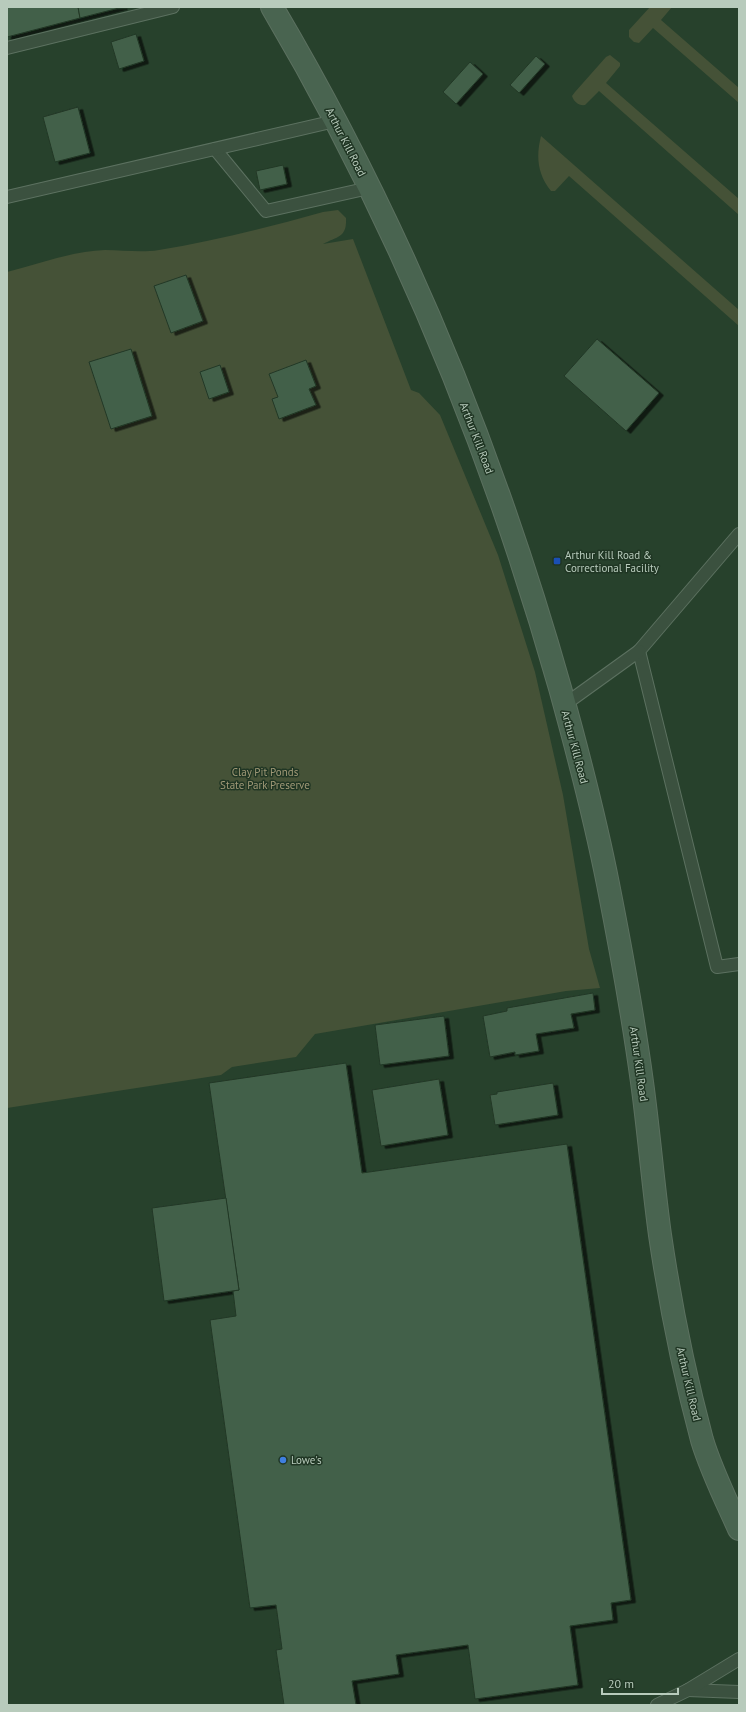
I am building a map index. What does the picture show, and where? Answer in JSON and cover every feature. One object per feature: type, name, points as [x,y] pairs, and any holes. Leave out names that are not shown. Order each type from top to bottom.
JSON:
[{"type":"street","name":"Arthur Kill Road","points":[[272,7],[335,121],[402,256],[454,378],[499,495],[540,618],[577,749],[605,870],[626,977],[642,1083],[660,1234],[673,1312],[703,1443],[739,1529]]},
{"type":"lane","points":[[7,48],[173,7]]},
{"type":"lane","points":[[7,197],[335,121]]},
{"type":"lane","points":[[216,149],[266,211],[369,188]]},
{"type":"lane","points":[[564,705],[639,651],[739,534]]},
{"type":"lane","points":[[639,651],[717,967],[739,964]]},
{"type":"lane","points":[[657,1705],[688,1690],[739,1659]]},
{"type":"lane","points":[[688,1690],[739,1692]]},
{"type":"green space","points":[[650,7],[672,7],[661,20],[739,88],[739,103],[653,28],[639,43],[634,42],[629,37],[629,30]]},
{"type":"green space","points":[[610,55],[620,63],[620,66],[606,83],[739,199],[739,215],[599,91],[585,105],[579,104],[574,100],[572,96],[575,92],[606,57]]},
{"type":"green space","points":[[541,136],[739,310],[739,326],[569,176],[555,191],[551,191],[546,185],[540,171],[538,151]]},
{"type":"green space","name":"Clay Pit Ponds State Park Preserve","points":[[338,210],[346,218],[345,229],[340,236],[323,244],[353,239],[411,390],[419,393],[440,415],[498,555],[535,672],[563,795],[589,949],[600,988],[566,991],[315,1034],[296,1057],[232,1067],[221,1075],[7,1108],[7,272],[56,258],[93,251],[152,251],[180,246],[242,233],[323,212]]},
{"type":"building","points":[[7,7],[78,7],[80,18],[7,37]]},
{"type":"building","points":[[78,7],[123,7],[80,18]]},
{"type":"building","points":[[136,34],[144,61],[119,69],[111,42]]},
{"type":"building","points":[[536,56],[545,64],[519,93],[510,85]]},
{"type":"building","points":[[470,62],[483,74],[456,104],[443,92]]},
{"type":"building","points":[[78,107],[90,153],[55,162],[43,117]]},
{"type":"building","points":[[283,165],[287,184],[260,190],[256,171]]},
{"type":"building","points":[[186,275],[203,321],[171,333],[154,286]]},
{"type":"building","points":[[597,339],[659,393],[626,431],[564,376]]},
{"type":"building","points":[[131,349],[152,416],[111,429],[89,362]]},
{"type":"building","points":[[306,360],[316,386],[309,389],[316,405],[279,419],[272,399],[278,397],[269,374]]},
{"type":"building","points":[[220,365],[229,392],[209,399],[200,372]]},
{"type":"building","points":[[593,993],[595,1010],[571,1014],[574,1028],[536,1034],[539,1051],[515,1055],[515,1052],[490,1057],[483,1016],[507,1011],[507,1008]]},
{"type":"building","points":[[444,1016],[449,1056],[380,1065],[375,1025]]},
{"type":"building","points":[[346,1063],[362,1173],[567,1144],[631,1600],[611,1603],[613,1620],[570,1626],[578,1685],[475,1699],[468,1645],[396,1655],[399,1674],[352,1681],[356,1705],[284,1705],[276,1650],[282,1649],[276,1605],[250,1608],[210,1320],[236,1316],[233,1291],[239,1290],[209,1083]]},
{"type":"building","points":[[439,1079],[448,1135],[381,1146],[372,1090]]},
{"type":"building","points":[[553,1083],[558,1115],[495,1125],[490,1095],[497,1094],[497,1092]]},
{"type":"building","points":[[226,1198],[239,1290],[164,1301],[152,1208]]},
{"type":"place","name":"Arthur Kill Road & Correctional Facility","points":[[557,561]]},
{"type":"place","name":"Lowe's","points":[[283,1460]]}]
